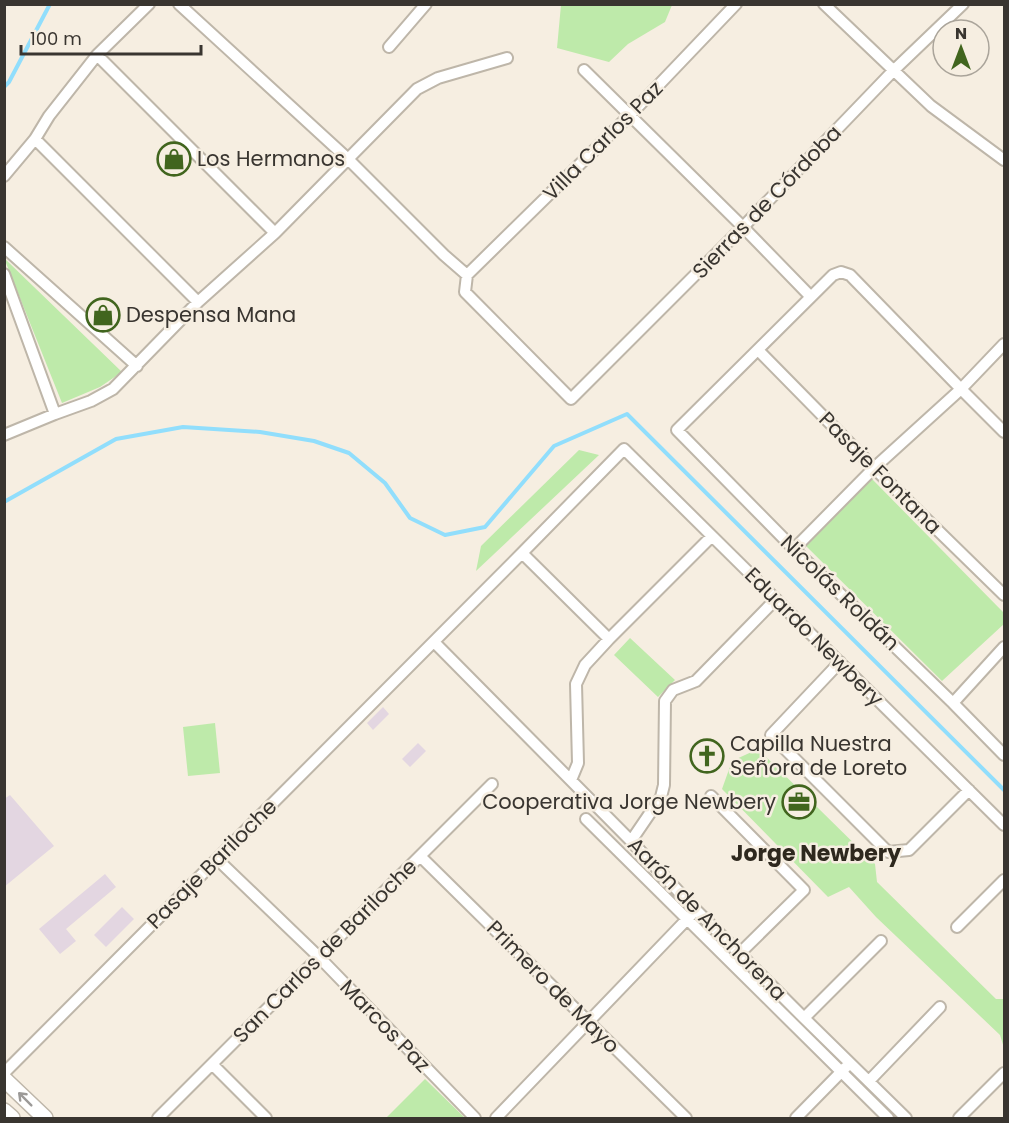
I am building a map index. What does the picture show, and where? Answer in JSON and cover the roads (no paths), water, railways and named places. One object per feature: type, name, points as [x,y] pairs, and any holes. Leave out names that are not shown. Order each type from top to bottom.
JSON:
[{"type":"main road","points":[[4,1078],[45,1119]]},
{"type":"main road","points":[[4,1111],[12,1119]]},
{"type":"street","points":[[4,176],[35,139],[49,116],[97,55],[149,4]]},
{"type":"street","points":[[178,4],[348,159],[467,275]]},
{"type":"street","points":[[389,47],[426,4]]},
{"type":"street","name":"Villa Carlos Paz","points":[[467,275],[630,115],[736,4]]},
{"type":"street","points":[[824,4],[931,106],[1005,160]]},
{"type":"street","name":"Sierras de Córdoba","points":[[467,275],[465,292],[571,399],[743,227],[893,71],[963,4]]},
{"type":"street","points":[[97,55],[274,233]]},
{"type":"street","points":[[4,435],[91,401],[113,389],[198,302],[274,233],[417,88],[438,78],[507,57]]},
{"type":"street","points":[[584,70],[811,297]]},
{"type":"street","points":[[35,139],[198,302]]},
{"type":"street","points":[[4,247],[137,366]]},
{"type":"street","points":[[758,350],[832,275],[841,272],[850,275],[1005,432]]},
{"type":"street","points":[[4,274],[55,414]]},
{"type":"street","points":[[794,549],[874,468],[961,389],[1005,344]]},
{"type":"street","name":"Nicolás Roldán","points":[[758,350],[677,430],[794,549],[1005,755]]},
{"type":"street","name":"Pasaje Fontana","points":[[758,350],[874,468],[1005,595]]},
{"type":"street","name":"Eduardo Newbery","points":[[624,449],[1005,825]]},
{"type":"street","name":"Pasaje Bariloche","points":[[4,1072],[624,449]]},
{"type":"street","points":[[571,780],[578,763],[576,684],[585,665],[712,536]]},
{"type":"street","points":[[522,553],[609,639]]},
{"type":"street","points":[[631,841],[661,797],[664,785],[665,701],[673,690],[696,681],[776,599]]},
{"type":"street","name":"Aarón de Anchorena","points":[[434,642],[696,910],[906,1119]]},
{"type":"street","points":[[953,703],[1005,647]]},
{"type":"street","points":[[840,662],[771,735],[888,852],[909,850],[969,790]]},
{"type":"street","name":"San Carlos de Bariloche","points":[[158,1119],[492,784]]},
{"type":"street","points":[[711,796],[804,890],[740,953]]},
{"type":"street","points":[[586,819],[888,1119]]},
{"type":"street","name":"Primero de Mayo","points":[[420,856],[686,1119]]},
{"type":"street","name":"Marcos Paz","points":[[217,859],[319,957],[475,1119]]},
{"type":"street","points":[[957,927],[1005,880]]},
{"type":"street","points":[[496,1119],[696,910]]},
{"type":"street","points":[[804,1018],[881,941]]},
{"type":"street","points":[[869,1081],[940,1008]]},
{"type":"street","points":[[796,1119],[850,1063]]},
{"type":"street","points":[[212,1064],[266,1119]]},
{"type":"street","points":[[959,1119],[1005,1073]]},
{"type":"waterway","points":[[4,87],[9,82],[50,4]]},
{"type":"waterway","points":[[4,502],[116,439],[183,427],[260,432],[314,441],[349,453],[385,483],[410,518],[445,535],[485,527],[554,446],[627,414],[1004,790]]},
{"type":"place","name":"Los Hermanos","points":[[174,159]]},
{"type":"place","name":"Despensa Mana","points":[[103,315]]},
{"type":"place","name":"Capilla Nuestra Señora de Loreto","points":[[707,756]]},
{"type":"place","name":"Cooperativa Jorge Newbery","points":[[799,802]]},
{"type":"district","name":"Jorge Newbery","points":[[816,853]]}]
